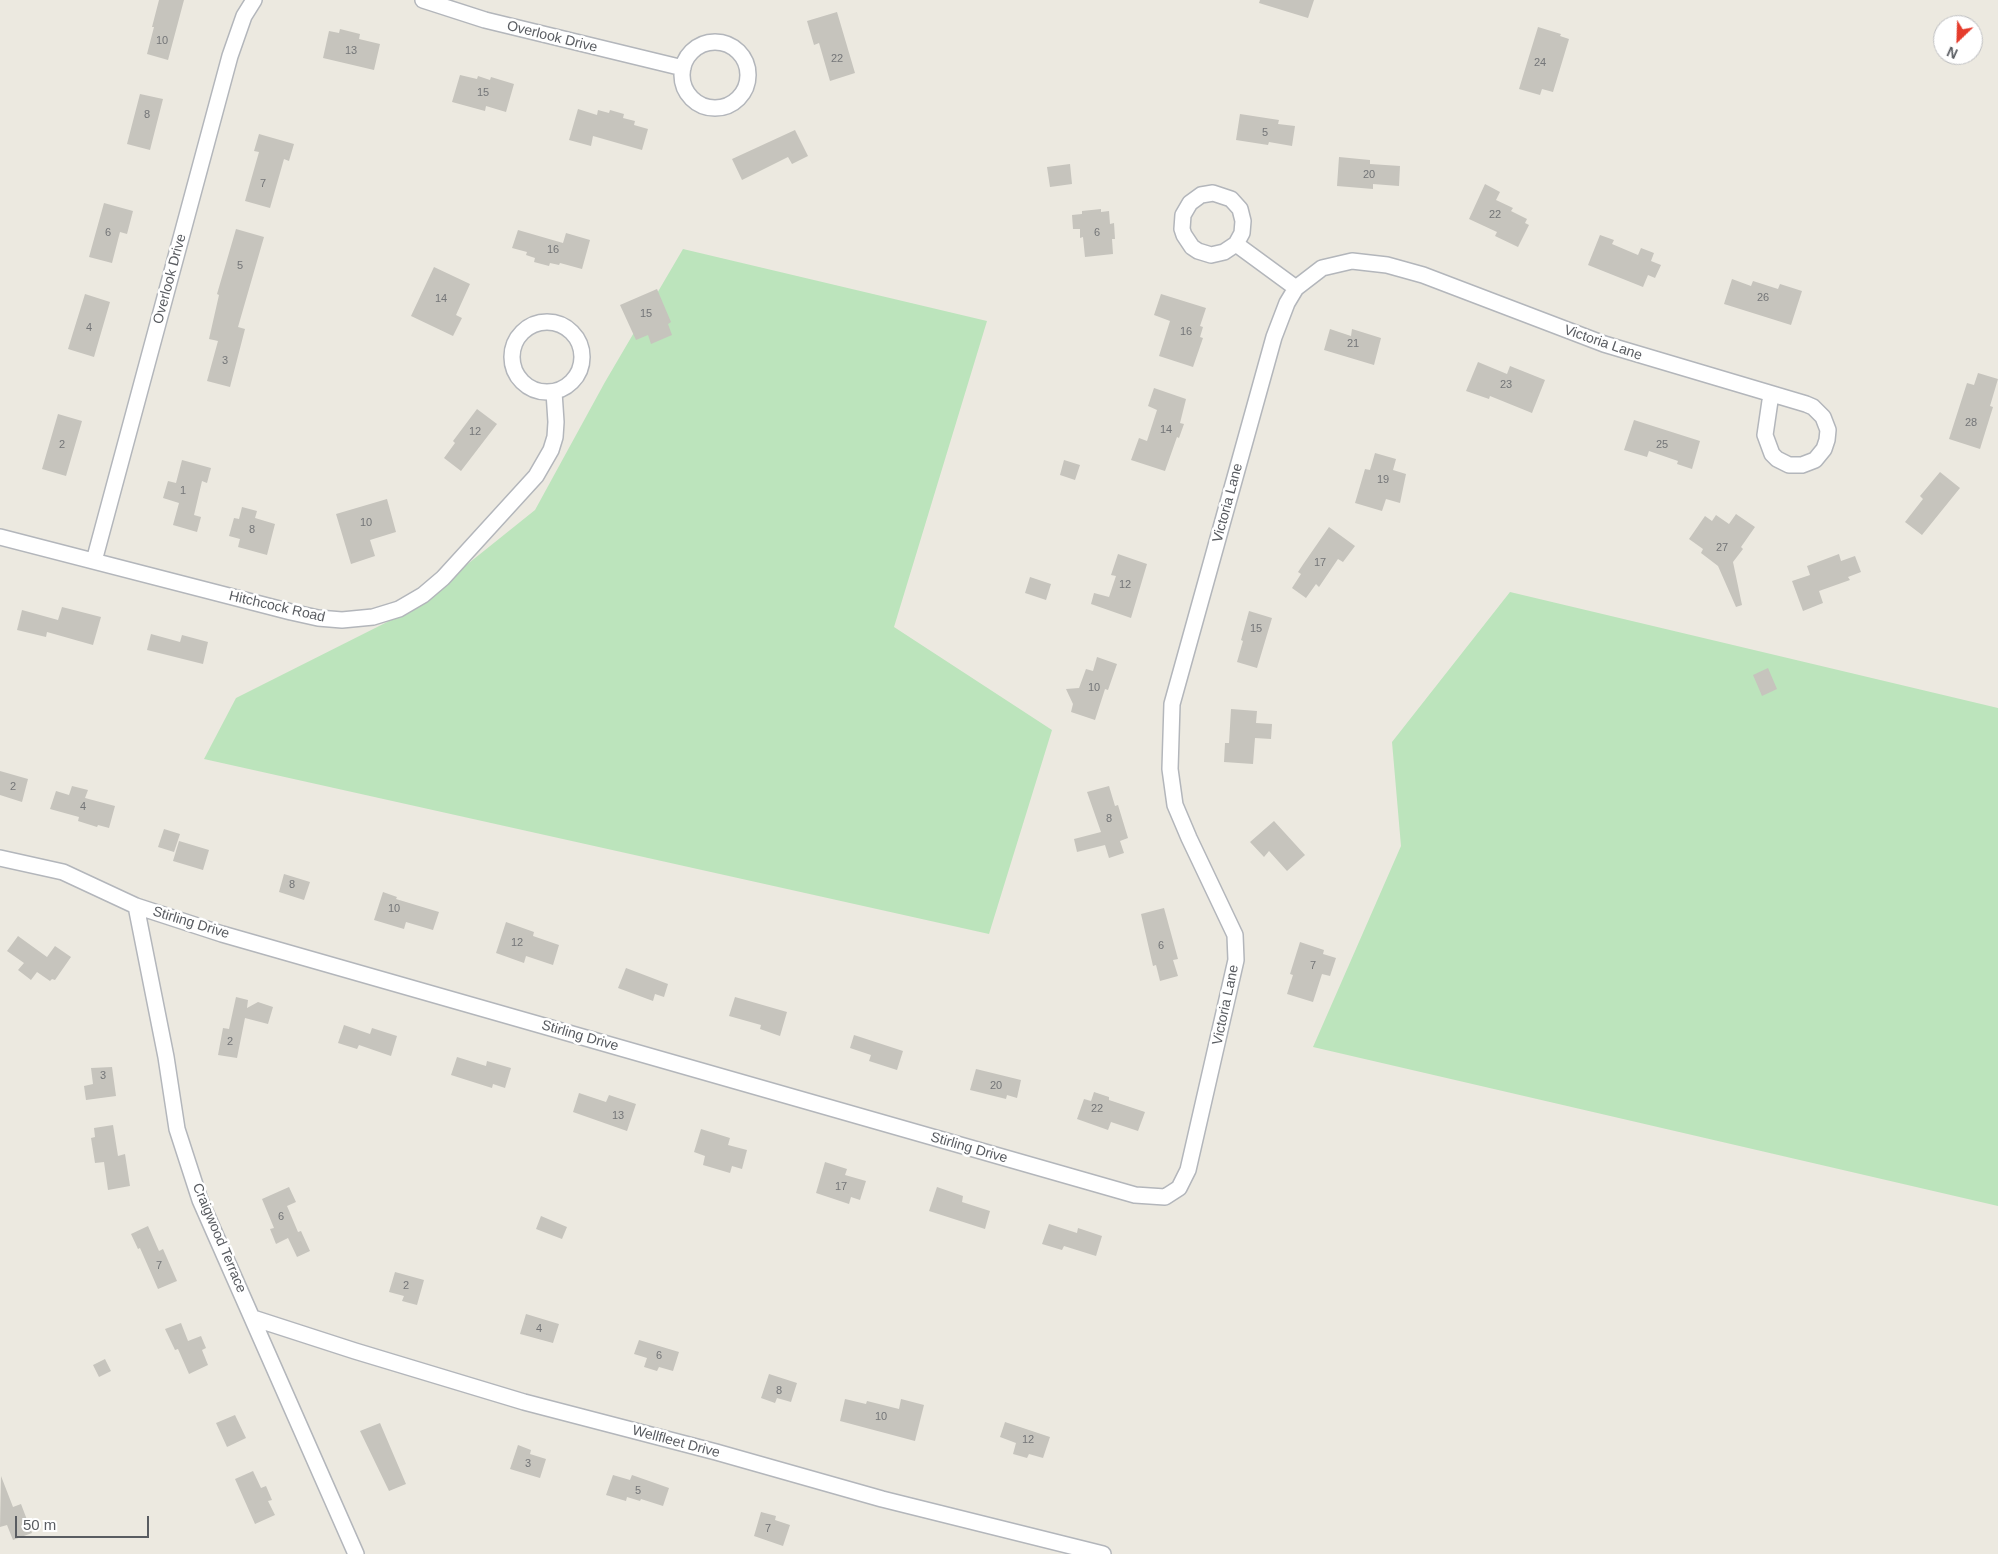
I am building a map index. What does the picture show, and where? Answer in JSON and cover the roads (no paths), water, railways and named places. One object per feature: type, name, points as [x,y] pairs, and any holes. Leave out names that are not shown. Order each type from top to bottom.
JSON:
[{"type":"street","name":"Overlook Drive","points":[[94,561],[230,56],[244,16],[254,0]]},
{"type":"street","name":"Overlook Drive","points":[[423,0],[493,22],[683,68]]},
{"type":"street","points":[[719,43],[732,47],[742,57],[747,69],[747,83],[735,101],[722,107],[708,107],[695,101],[690,96],[683,83],[683,68],[693,51],[705,44],[719,43]]},
{"type":"street","points":[[1213,193],[1231,199],[1240,209],[1243,221],[1242,233],[1236,244],[1218,254],[1204,253],[1192,246],[1184,235],[1182,222],[1183,215],[1190,203],[1201,195],[1213,193]]},
{"type":"street","points":[[1236,244],[1296,288]]},
{"type":"street","name":"Victoria Lane","points":[[1165,1197],[1179,1188],[1188,1170],[1236,960],[1235,934],[1188,838],[1175,804],[1170,769],[1172,704],[1274,337],[1287,303],[1296,288],[1322,268],[1339,263],[1361,261],[1387,265],[1423,275],[1604,344],[1772,394],[1813,407],[1823,417],[1828,430],[1824,450],[1815,460],[1802,465],[1789,465],[1772,454],[1765,435],[1772,394]]},
{"type":"street","points":[[543,322],[551,322],[565,327],[576,338],[582,352],[581,367],[578,374],[568,386],[554,392],[546,393],[532,389],[520,380],[513,367],[512,352],[518,338],[528,327],[543,322]]},
{"type":"street","name":"Hitchcock Road","points":[[0,536],[318,618],[342,620],[373,617],[399,609],[423,595],[443,578],[536,476],[551,450],[554,437],[556,422],[554,392]]},
{"type":"street","name":"Stirling Drive","points":[[0,858],[63,872],[136,906],[222,934],[1135,1195],[1165,1197]]},
{"type":"street","name":"Craigwood Terrace","points":[[136,906],[166,1057],[177,1129],[200,1200],[356,1554]]},
{"type":"street","name":"Wellfleet Drive","points":[[253,1318],[524,1402],[882,1499],[1103,1554]]}]
